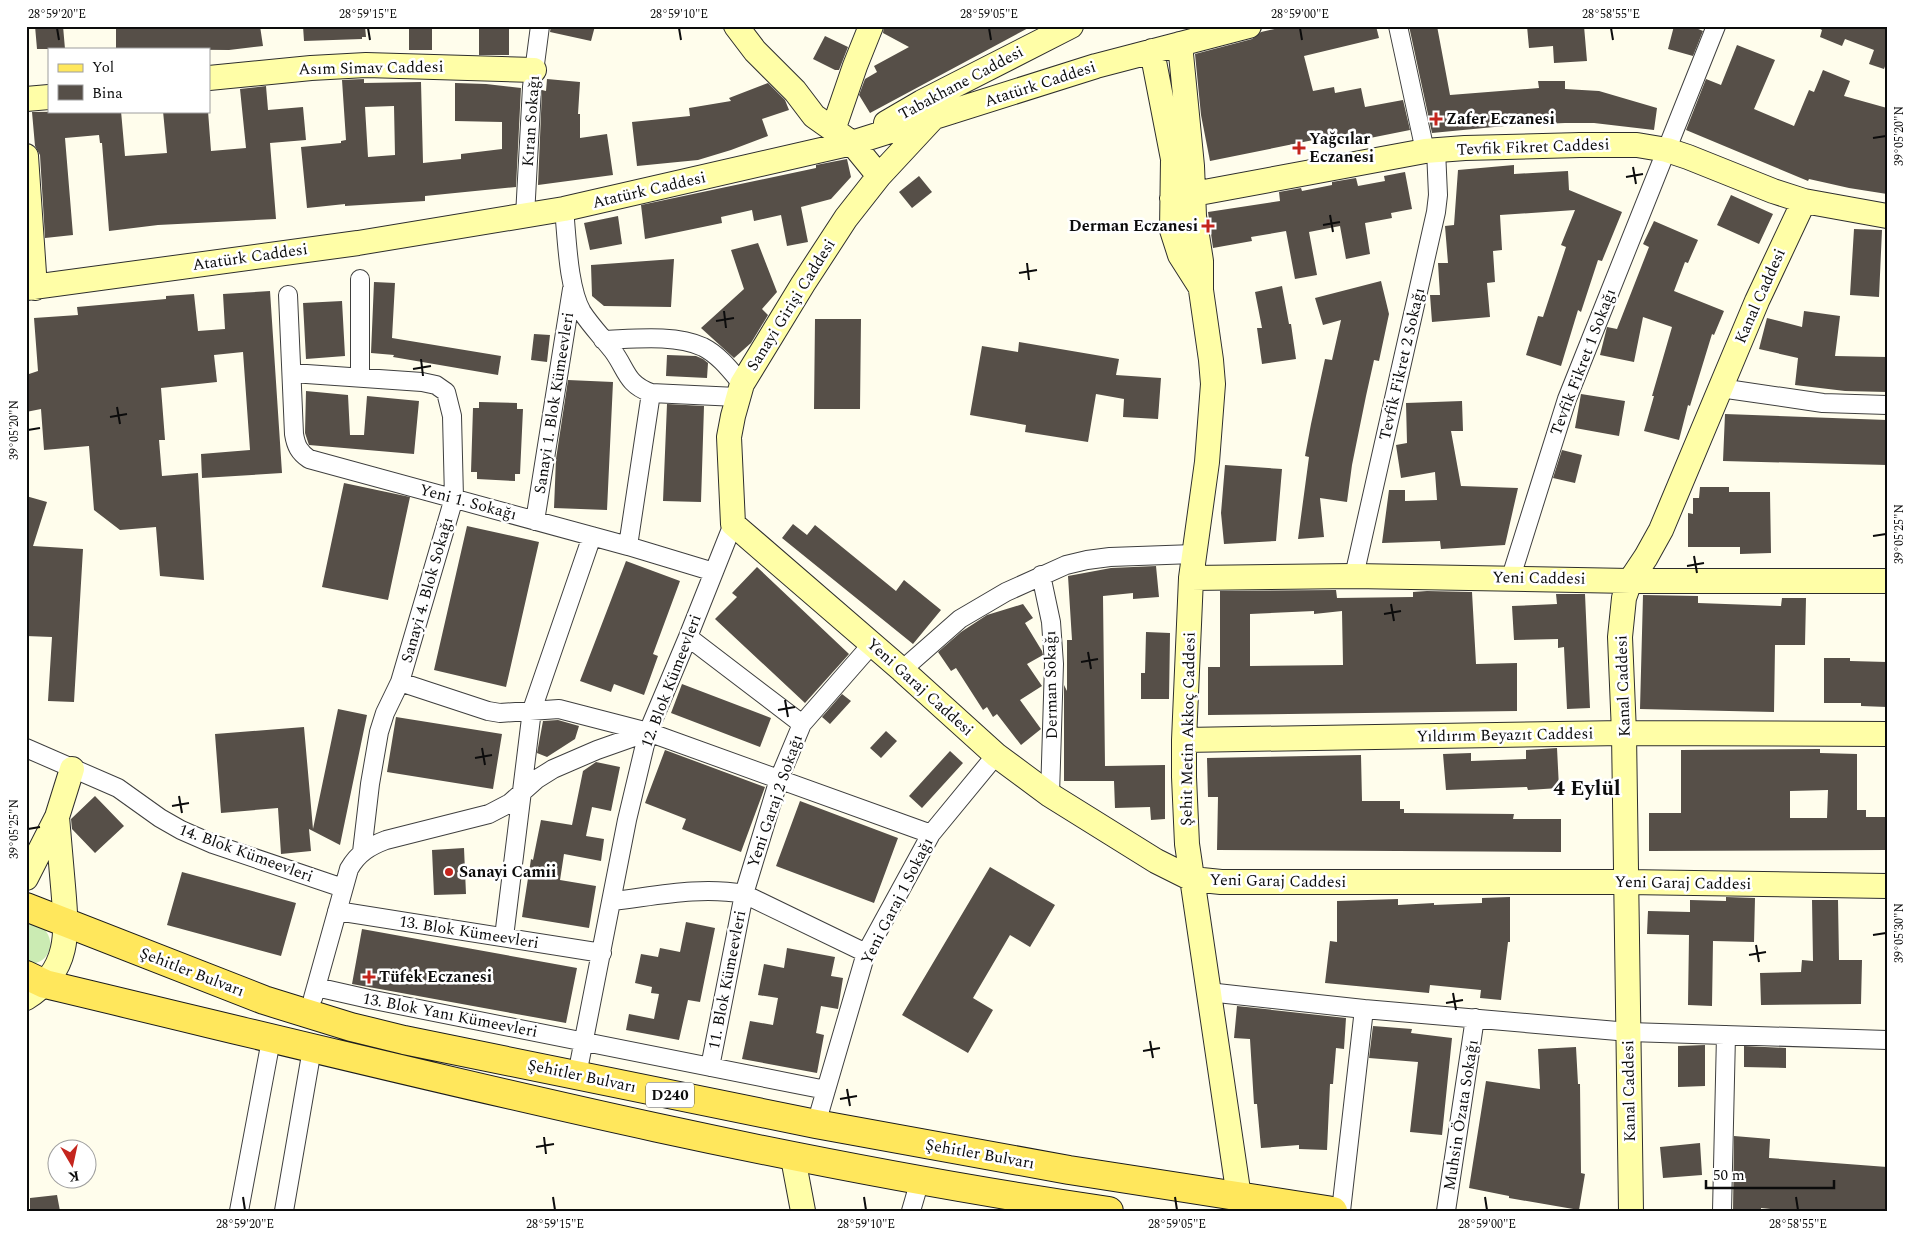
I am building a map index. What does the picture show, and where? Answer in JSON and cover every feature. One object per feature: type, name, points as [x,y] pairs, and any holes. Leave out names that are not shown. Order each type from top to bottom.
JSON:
[{"type":"main road","name":"Şehitler Bulvarı","points":[[26,907],[66,924],[308,1015],[404,1040],[816,1124],[1069,1170],[1333,1211]]},
{"type":"main road","name":"Şehitler Bulvarı","points":[[33,985],[647,1127],[793,1158],[1069,1208],[1109,1211]]},
{"type":"street","name":"Kıran Sokağı","points":[[524,216],[534,70],[540,26]]},
{"type":"street","points":[[736,26],[755,51],[791,86],[814,116],[843,136],[879,176]]},
{"type":"street","points":[[843,136],[871,26]]},
{"type":"street","name":"Tabakhane Caddesi","points":[[843,136],[922,102],[1070,26]]},
{"type":"street","name":"Atatürk Caddesi","points":[[29,289],[358,243],[564,210],[843,136],[932,119],[1152,51],[1249,26]]},
{"type":"street","name":"Tevfik Fikret 2 Sokağı","points":[[1354,576],[1436,212],[1438,194],[1431,151],[1398,26]]},
{"type":"street","name":"Tevfik Fikret 1 Sokağı","points":[[1510,578],[1567,399],[1716,26]]},
{"type":"street","name":"Şehit Metin Akkoç Caddesi","points":[[1180,44],[1192,158],[1183,196]]},
{"type":"street","name":"Şehit Metin Akkoç Caddesi","points":[[1152,51],[1173,159],[1183,196],[1194,216],[1201,261],[1202,290],[1213,384],[1207,462],[1191,578],[1184,777],[1186,834],[1239,1197]]},
{"type":"street","points":[[1021,52],[1032,87]]},
{"type":"street","name":"Asım Simav Caddesi","points":[[210,78],[311,68],[366,65],[534,70]]},
{"type":"street","points":[[26,99],[48,97]]},
{"type":"street","name":"Sanayi Girişi Caddesi","points":[[732,524],[729,437],[740,391],[846,218],[879,176],[932,119]]},
{"type":"street","name":"Tevfik Fikret Caddesi","points":[[1183,196],[1431,151],[1465,148],[1612,144],[1667,150],[1804,201],[1887,216]]},
{"type":"street","points":[[26,156],[29,289]]},
{"type":"street","name":"Kanal Caddesi","points":[[1631,1211],[1624,733],[1620,637],[1624,598],[1630,581],[1661,530],[1757,301],[1804,201]]},
{"type":"street","points":[[564,210],[572,285],[581,310],[613,351],[633,384],[650,393],[740,391]]},
{"type":"street","points":[[288,295],[292,373],[360,378],[360,278]]},
{"type":"street","name":"Sanayi 1. Blok Kümeevleri","points":[[535,521],[572,285]]},
{"type":"street","points":[[603,340],[666,339],[702,347],[714,354],[740,391]]},
{"type":"street","name":"Yeni 1. Sokağı","points":[[292,373],[294,434],[297,447],[302,454],[309,458],[628,546],[714,572]]},
{"type":"street","name":"Sanayi 4. Blok Sokağı","points":[[360,378],[422,382],[436,385],[446,392],[452,416],[454,498],[400,682],[379,732],[370,784],[362,852]]},
{"type":"street","points":[[1720,388],[1822,403],[1887,405]]},
{"type":"street","points":[[628,546],[650,393]]},
{"type":"street","name":"12. Blok Kümeevleri","points":[[577,1075],[613,901],[627,820],[648,732],[688,637],[732,524]]},
{"type":"street","name":"Yeni Garaj Caddesi","points":[[732,524],[902,670],[996,754],[1050,795],[1156,861],[1192,879],[1221,882],[1626,882],[1887,886]]},
{"type":"street","points":[[504,937],[532,710],[592,536]]},
{"type":"street","points":[[902,670],[960,619],[983,604],[1066,565],[1087,560],[1149,555],[1194,554]]},
{"type":"street","name":"Derman Sokağı","points":[[1041,576],[1051,622],[1054,664],[1050,795]]},
{"type":"street","name":"Yeni Caddesi","points":[[1191,578],[1354,576],[1630,581],[1887,581]]},
{"type":"street","points":[[688,637],[802,724]]},
{"type":"street","name":"Yeni Garaj 2 Sokağı","points":[[744,894],[780,779],[802,724],[872,644]]},
{"type":"street","points":[[400,682],[488,711],[500,713],[559,709],[648,732],[932,834]]},
{"type":"street","points":[[308,1015],[349,868],[354,859],[362,852],[374,844],[386,840],[489,814],[510,803],[537,779],[572,760],[648,732]]},
{"type":"street","name":"Yıldırım Beyazıt Caddesi","points":[[1184,740],[1624,733],[1887,734]]},
{"type":"street","name":"14. Blok Kümeevleri","points":[[26,748],[118,788],[181,830],[213,844],[343,888]]},
{"type":"street","name":"Yeni Garaj 1 Sokağı","points":[[816,1124],[866,953],[932,834],[996,754]]},
{"type":"street","points":[[26,878],[57,817],[72,769]]},
{"type":"street","points":[[33,985],[59,962],[64,944],[66,924],[57,817]]},
{"type":"street","points":[[613,901],[706,890],[724,890],[744,894],[866,953]]},
{"type":"street","name":"11. Blok Kümeevleri","points":[[710,1066],[744,894]]},
{"type":"street","name":"13. Blok Kümeevleri","points":[[336,911],[602,953]]},
{"type":"street","name":"13. Blok Yanı Kümeevleri","points":[[316,987],[584,1042]]},
{"type":"street","points":[[1208,992],[1364,1009],[1628,1032],[1887,1040]]},
{"type":"street","points":[[1341,1211],[1364,1009]]},
{"type":"street","name":"Muhsin Özata Sokağı","points":[[1446,1211],[1476,1018]]},
{"type":"street","points":[[1722,1211],[1726,1035]]},
{"type":"street","points":[[239,1211],[271,1040]]},
{"type":"street","name":"11. Blok Kümeevleri","points":[[584,1042],[826,1090]]},
{"type":"street","points":[[284,1211],[312,1049]]},
{"type":"street","points":[[793,1158],[803,1211]]},
{"type":"street","points":[[912,1211],[920,1180]]},
{"type":"green space","points":[[26,924],[41,926],[49,939],[49,951],[46,957],[34,964],[26,964]]},
{"type":"building","points":[[35,26],[63,26],[65,48],[37,49]]},
{"type":"building","points":[[116,26],[260,26],[263,46],[229,50],[210,50],[210,48],[116,48]]},
{"type":"building","points":[[303,26],[365,26],[366,37],[362,37],[362,39],[304,41]]},
{"type":"building","points":[[409,26],[432,26],[432,50],[409,50]]},
{"type":"building","points":[[479,26],[509,26],[509,55],[479,55]]},
{"type":"building","points":[[551,26],[595,26],[591,41],[550,32]]},
{"type":"building","points":[[884,26],[1032,26],[870,113],[859,95],[865,79],[877,72],[874,66],[909,47],[883,33]]},
{"type":"building","points":[[1288,26],[1376,26],[1379,38],[1304,56],[1313,91],[1334,87],[1335,93],[1361,88],[1365,107],[1403,100],[1410,130],[1345,143],[1343,134],[1210,161],[1201,115],[1195,54],[1252,39],[1261,32]]},
{"type":"building","points":[[1409,26],[1437,26],[1450,95],[1539,88],[1538,81],[1565,81],[1565,89],[1599,91],[1657,108],[1654,130],[1594,123],[1565,123],[1515,125],[1432,133]]},
{"type":"building","points":[[1527,26],[1584,26],[1587,61],[1554,63],[1553,46],[1529,48]]},
{"type":"building","points":[[1674,26],[1691,26],[1703,31],[1693,56],[1668,49]]},
{"type":"building","points":[[1815,26],[1887,26],[1887,61],[1884,69],[1869,64],[1874,50],[1845,39],[1842,46],[1820,37],[1822,30]]},
{"type":"building","points":[[825,36],[848,47],[839,70],[835,70],[813,59]]},
{"type":"building","points":[[1737,45],[1775,60],[1754,109],[1794,126],[1809,90],[1814,92],[1823,70],[1850,81],[1844,96],[1887,108],[1887,194],[1809,179],[1808,181],[1686,130],[1706,79],[1721,85]]},
{"type":"building","points":[[364,79],[364,83],[421,82],[423,163],[461,159],[461,154],[502,149],[502,122],[455,121],[455,83],[521,88],[516,187],[425,196],[425,201],[345,206],[345,204],[307,208],[301,147],[341,143],[341,141],[346,140],[342,80]],"holes":[[[394,106],[395,155],[368,157],[365,107]]]},
{"type":"building","points":[[547,79],[580,82],[578,114],[580,114],[580,138],[607,134],[613,175],[538,185],[542,90],[546,91]]},
{"type":"building","points":[[768,83],[785,100],[789,110],[762,119],[768,136],[698,160],[637,166],[632,122],[690,116],[689,108],[731,101],[729,98]]},
{"type":"building","points":[[266,86],[268,110],[303,107],[306,140],[270,143],[276,219],[158,225],[109,231],[102,143],[100,143],[99,135],[65,138],[73,235],[45,238],[40,155],[35,146],[32,112],[121,112],[125,156],[167,153],[163,112],[208,112],[211,151],[246,148],[240,89]]},
{"type":"building","points":[[847,159],[851,177],[831,199],[801,207],[808,242],[787,246],[781,215],[754,221],[752,210],[721,217],[722,223],[645,239],[641,205],[816,168],[816,165]]},
{"type":"building","points":[[1514,165],[1514,174],[1568,171],[1569,190],[1622,212],[1602,261],[1598,260],[1581,312],[1578,310],[1561,366],[1526,355],[1538,316],[1543,317],[1566,247],[1561,245],[1575,210],[1500,215],[1502,250],[1493,251],[1495,282],[1487,283],[1490,317],[1432,322],[1430,295],[1440,295],[1438,263],[1448,263],[1445,226],[1454,225],[1458,170]]},
{"type":"building","points":[[1405,172],[1412,209],[1391,213],[1392,218],[1365,223],[1370,254],[1346,259],[1340,226],[1309,232],[1317,275],[1295,279],[1286,231],[1251,237],[1252,241],[1213,248],[1208,212],[1280,201],[1279,192],[1301,188],[1302,191],[1332,185],[1332,182],[1356,178],[1358,186],[1385,181],[1384,176]]},
{"type":"building","points":[[919,176],[932,192],[912,208],[899,192]]},
{"type":"building","points":[[1731,195],[1773,214],[1759,244],[1717,225]]},
{"type":"building","points":[[618,216],[622,244],[590,250],[584,223]]},
{"type":"building","points":[[1654,221],[1698,240],[1688,263],[1685,262],[1674,291],[1724,311],[1714,335],[1712,334],[1690,406],[1688,405],[1679,440],[1644,431],[1672,327],[1643,317],[1634,362],[1600,355],[1607,327],[1617,329],[1649,247],[1643,244]]},
{"type":"building","points":[[1854,229],[1882,230],[1879,297],[1850,295]]},
{"type":"building","points":[[758,243],[777,292],[762,309],[768,315],[751,343],[734,358],[701,328],[744,289],[731,250]]},
{"type":"building","points":[[674,259],[671,307],[604,306],[592,296],[591,265]]},
{"type":"building","points":[[1381,281],[1389,314],[1379,361],[1374,360],[1352,465],[1347,502],[1320,498],[1324,537],[1298,539],[1309,457],[1305,456],[1311,424],[1325,359],[1332,360],[1341,320],[1323,325],[1315,298]]},
{"type":"building","points":[[374,282],[395,283],[392,338],[501,356],[498,375],[393,357],[394,355],[371,353]]},
{"type":"building","points":[[1282,286],[1289,324],[1291,324],[1296,359],[1262,364],[1257,328],[1262,328],[1255,292]]},
{"type":"building","points":[[270,291],[282,473],[202,478],[201,454],[250,450],[243,352],[214,355],[217,382],[161,388],[165,440],[159,440],[162,476],[198,473],[204,580],[160,576],[156,527],[120,530],[94,510],[89,446],[44,450],[41,409],[26,412],[26,375],[38,371],[34,318],[78,315],[77,307],[166,299],[166,296],[194,294],[198,331],[225,329],[223,294]]},
{"type":"building","points":[[342,301],[345,356],[306,359],[303,303]]},
{"type":"building","points":[[1804,311],[1840,316],[1835,356],[1887,357],[1887,392],[1845,391],[1795,385],[1798,358],[1759,349],[1767,318],[1802,327]]},
{"type":"building","points":[[815,319],[861,319],[860,409],[814,409]]},
{"type":"building","points":[[534,334],[550,335],[547,362],[531,360]]},
{"type":"building","points":[[1019,342],[1119,359],[1116,375],[1161,378],[1158,419],[1123,417],[1124,399],[1096,394],[1088,442],[1025,432],[1026,425],[970,415],[982,346],[1018,352]]},
{"type":"building","points":[[667,355],[696,356],[703,359],[708,363],[707,378],[666,376]]},
{"type":"building","points":[[568,380],[613,382],[607,510],[554,508],[556,459]]},
{"type":"building","points":[[306,391],[348,395],[350,435],[364,435],[367,396],[419,401],[414,454],[309,445],[305,433]]},
{"type":"building","points":[[1581,394],[1625,401],[1619,436],[1575,428]]},
{"type":"building","points":[[1462,401],[1463,431],[1451,431],[1461,486],[1518,488],[1505,545],[1441,549],[1440,541],[1382,543],[1389,490],[1405,490],[1405,501],[1437,500],[1435,472],[1401,478],[1396,445],[1407,443],[1406,403]]},
{"type":"building","points":[[479,402],[517,403],[517,409],[523,409],[520,474],[515,474],[515,481],[477,479],[477,472],[471,472],[473,408],[479,408]]},
{"type":"building","points":[[667,404],[704,406],[701,502],[663,501]]},
{"type":"building","points":[[1725,414],[1887,420],[1887,465],[1723,461]]},
{"type":"building","points":[[1562,450],[1582,455],[1575,483],[1553,478]]},
{"type":"building","points":[[1225,465],[1282,469],[1276,541],[1224,544],[1221,513]]},
{"type":"building","points":[[344,483],[410,497],[388,600],[322,587]]},
{"type":"building","points":[[1700,487],[1729,487],[1729,492],[1770,492],[1771,553],[1740,554],[1740,547],[1688,547],[1688,513],[1693,514],[1693,498],[1699,498]]},
{"type":"building","points":[[26,496],[47,502],[33,546],[83,549],[74,702],[48,701],[52,637],[26,636]]},
{"type":"building","points":[[793,524],[807,535],[815,525],[896,591],[904,580],[941,610],[913,644],[782,538]]},
{"type":"building","points":[[467,526],[539,542],[506,687],[434,670]]},
{"type":"building","points":[[626,561],[680,581],[653,654],[658,656],[644,695],[614,684],[611,692],[580,681]]},
{"type":"building","points":[[1156,566],[1159,597],[1133,599],[1133,593],[1103,596],[1105,766],[1165,765],[1165,819],[1151,820],[1150,807],[1115,808],[1114,781],[1064,781],[1064,685],[1067,691],[1067,640],[1072,640],[1068,576],[1111,568]]},
{"type":"building","points":[[757,567],[849,654],[805,703],[715,619],[737,597],[732,593]]},
{"type":"building","points":[[1336,590],[1337,598],[1413,597],[1413,592],[1427,591],[1472,592],[1476,664],[1517,663],[1517,711],[1208,715],[1208,667],[1220,667],[1220,591]],"holes":[[[1314,611],[1314,614],[1342,611],[1343,665],[1250,666],[1250,614]]]},
{"type":"building","points":[[1556,594],[1585,594],[1590,708],[1567,709],[1564,647],[1558,648],[1558,639],[1514,640],[1512,606],[1557,604]]},
{"type":"building","points":[[1643,595],[1698,596],[1698,603],[1781,606],[1782,598],[1806,598],[1805,645],[1775,645],[1774,712],[1640,709]]},
{"type":"building","points":[[1023,604],[1033,618],[1025,623],[1043,655],[1027,664],[1042,686],[1020,700],[1041,729],[1021,745],[997,714],[993,717],[987,707],[983,710],[956,668],[951,671],[938,652],[961,632],[987,615]]},
{"type":"building","points":[[1146,632],[1170,633],[1169,699],[1141,699],[1141,673],[1145,673]]},
{"type":"building","points":[[1824,658],[1850,658],[1850,661],[1887,662],[1887,707],[1861,706],[1861,703],[1824,703]]},
{"type":"building","points":[[682,684],[771,718],[760,747],[671,713]]},
{"type":"building","points":[[842,694],[851,701],[830,724],[822,717]]},
{"type":"building","points":[[338,709],[367,715],[340,845],[309,829],[311,851],[281,854],[278,808],[221,813],[215,734],[304,727],[313,829]]},
{"type":"building","points":[[396,717],[502,734],[493,789],[387,772]]},
{"type":"building","points":[[558,720],[579,726],[575,739],[547,757],[537,753],[543,721]]},
{"type":"building","points":[[886,731],[897,741],[881,758],[870,748]]},
{"type":"building","points":[[1557,748],[1559,788],[1528,790],[1527,787],[1446,790],[1443,754],[1471,753],[1471,761],[1526,759],[1526,750]]},
{"type":"building","points":[[1820,749],[1820,753],[1857,754],[1857,810],[1866,810],[1866,817],[1887,817],[1887,850],[1649,851],[1649,813],[1681,813],[1681,750]],"holes":[[[1828,790],[1827,818],[1790,818],[1790,791]]]},
{"type":"building","points":[[665,750],[765,787],[741,852],[682,829],[686,819],[645,803]]},
{"type":"building","points":[[950,751],[963,763],[922,808],[909,796]]},
{"type":"building","points":[[1361,755],[1362,801],[1400,801],[1400,809],[1404,809],[1404,813],[1514,814],[1513,819],[1561,819],[1561,852],[1217,850],[1218,797],[1208,797],[1207,758]]},
{"type":"building","points":[[596,762],[620,767],[611,811],[592,807],[586,836],[604,839],[601,861],[564,854],[560,880],[596,886],[589,928],[522,917],[531,859],[533,860],[541,820],[572,825],[583,771]]},
{"type":"building","points":[[95,796],[124,826],[95,853],[72,829],[71,819]]},
{"type":"building","points":[[800,801],[898,838],[874,903],[776,866]]},
{"type":"building","name":"Sanayi Camii","points":[[464,848],[466,894],[434,895],[432,850]]},
{"type":"building","points":[[990,867],[1055,905],[1030,947],[1010,935],[973,998],[993,1010],[968,1053],[902,1015]]},
{"type":"building","points":[[182,872],[296,903],[281,956],[167,925]]},
{"type":"building","points":[[1510,897],[1510,942],[1508,942],[1501,1000],[1480,998],[1481,990],[1430,985],[1429,993],[1325,983],[1330,941],[1337,942],[1337,901],[1398,899],[1398,905],[1434,903],[1434,905],[1482,903],[1482,898]]},
{"type":"building","points":[[1726,897],[1755,898],[1754,942],[1713,941],[1712,1006],[1688,1005],[1689,935],[1647,934],[1648,911],[1690,912],[1690,900],[1726,901]]},
{"type":"building","points":[[1812,900],[1838,900],[1839,960],[1862,960],[1861,1004],[1761,1005],[1760,973],[1801,972],[1802,960],[1813,961]]},
{"type":"building","points":[[686,922],[715,928],[700,1002],[688,1000],[679,1040],[626,1030],[629,1014],[654,1019],[659,994],[651,993],[652,987],[635,983],[641,954],[658,957],[660,948],[680,952]]},
{"type":"building","points":[[362,929],[577,968],[566,1023],[352,984]]},
{"type":"building","points":[[787,948],[835,957],[831,976],[843,978],[838,1009],[821,1006],[816,1033],[824,1035],[817,1073],[742,1059],[750,1021],[773,1025],[778,998],[758,995],[764,964],[784,968]]},
{"type":"building","points":[[1237,1006],[1346,1018],[1344,1049],[1336,1048],[1333,1084],[1330,1084],[1327,1150],[1299,1149],[1299,1145],[1261,1148],[1257,1104],[1254,1104],[1250,1039],[1234,1038]]},
{"type":"building","points":[[1373,1026],[1412,1029],[1411,1033],[1452,1038],[1442,1135],[1410,1132],[1418,1062],[1369,1058]]},
{"type":"building","points":[[1705,1045],[1705,1086],[1678,1087],[1678,1046]]},
{"type":"building","points":[[1744,1046],[1786,1048],[1786,1068],[1744,1067]]},
{"type":"building","points":[[1576,1047],[1578,1084],[1580,1084],[1581,1173],[1585,1174],[1579,1210],[1509,1198],[1509,1196],[1469,1188],[1486,1081],[1540,1089],[1538,1049]]},
{"type":"building","points":[[1734,1136],[1770,1139],[1769,1158],[1887,1167],[1887,1211],[1789,1211],[1761,1208],[1761,1211],[1733,1211]]},
{"type":"building","points":[[1700,1143],[1702,1175],[1663,1178],[1660,1147]]},
{"type":"building","points":[[57,1195],[60,1211],[30,1211],[30,1198]]},
{"type":"place","name":"Zafer Eczanesi","points":[[1436,119]]},
{"type":"place","name":"Yağcılar Eczanesi","points":[[1299,148]]},
{"type":"place","name":"Derman Eczanesi","points":[[1208,226]]},
{"type":"place","name":"Sanayi Camii","points":[[449,872]]},
{"type":"place","name":"Tüfek Eczanesi","points":[[369,977]]},
{"type":"district","name":"4 Eylül","points":[[1587,789]]}]
